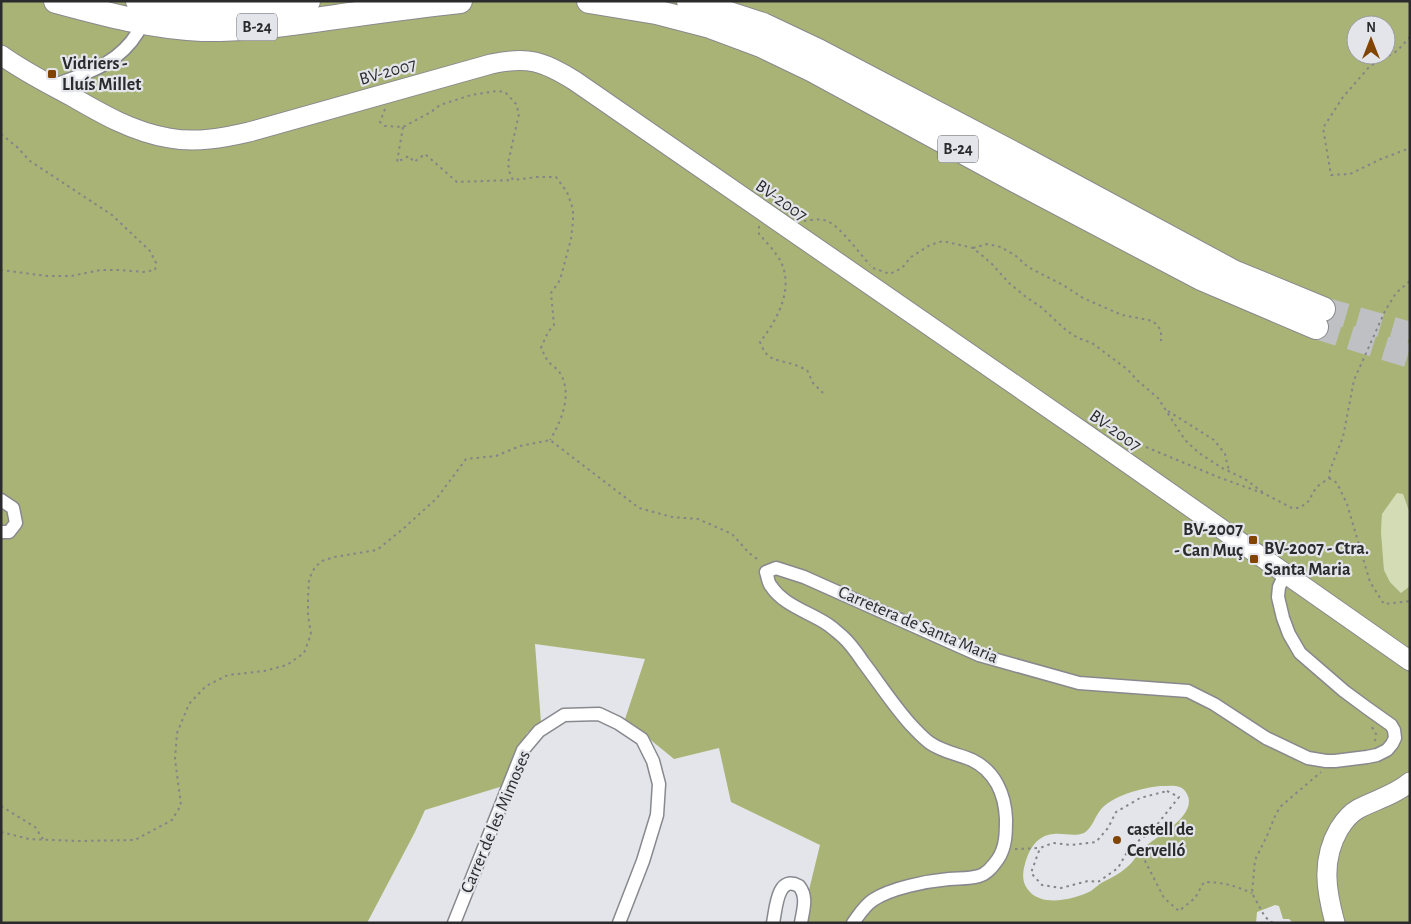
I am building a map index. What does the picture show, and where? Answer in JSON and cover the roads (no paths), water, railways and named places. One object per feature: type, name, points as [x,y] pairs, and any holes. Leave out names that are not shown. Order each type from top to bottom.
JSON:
[{"type":"highway","name":"B-24","points":[[56,1],[153,25],[202,29],[270,26],[460,1]]},
{"type":"highway","name":"B-24","points":[[138,1],[203,10],[247,8],[308,1]]},
{"type":"highway","name":"B-24","points":[[589,1],[656,12],[710,26],[761,45],[813,70],[1008,177],[1201,278],[1320,318],[818,51],[763,25],[689,1]]},
{"type":"street","points":[[52,86],[94,70],[109,62],[126,48],[138,32]]},
{"type":"street","name":"BV-2007","points":[[1,55],[18,67],[93,109],[142,132],[170,139],[194,140],[222,138],[249,132],[491,64],[515,60],[532,61],[550,67],[575,81],[1409,659]]},
{"type":"street","points":[[1,500],[13,508],[16,523],[9,532],[1,532]]},
{"type":"street","name":"Carretera de Santa Maria","points":[[853,923],[865,907],[888,893],[948,879],[968,879],[980,876],[988,870],[998,859],[1003,849],[1006,832],[1004,805],[996,781],[989,772],[971,760],[930,743],[917,732],[896,709],[882,687],[844,638],[828,624],[780,597],[770,585],[766,572],[776,568],[804,577],[979,655],[1079,683],[1188,691],[1214,704],[1266,738],[1308,758],[1326,761],[1366,757],[1377,755],[1387,750],[1395,738],[1391,724],[1366,708],[1300,653],[1289,634],[1278,597],[1279,587],[1285,574]]},
{"type":"street","name":"Carrer de les Mimoses","points":[[454,923],[524,750],[538,731],[564,715],[599,714],[618,723],[642,739],[653,761],[659,784],[657,815],[643,861],[619,923]]},
{"type":"street","points":[[1335,923],[1327,886],[1327,858],[1333,839],[1345,820],[1356,810],[1386,797],[1410,782]]},
{"type":"street","points":[[773,923],[779,892],[789,883],[799,886],[803,894],[805,903],[800,923]]},
{"type":"tunnel","points":[[1323,309],[1410,334]]},
{"type":"tunnel","points":[[1316,327],[1410,356]]},
{"type":"place","name":"Vidriers - Lluís Millet","points":[[52,74]]},
{"type":"place","name":"BV-2007 - Can Muç","points":[[1253,540]]},
{"type":"place","name":"BV-2007 - Ctra. Santa Maria","points":[[1254,559]]},
{"type":"place","name":"castell de Cervelló","points":[[1117,840]]}]
